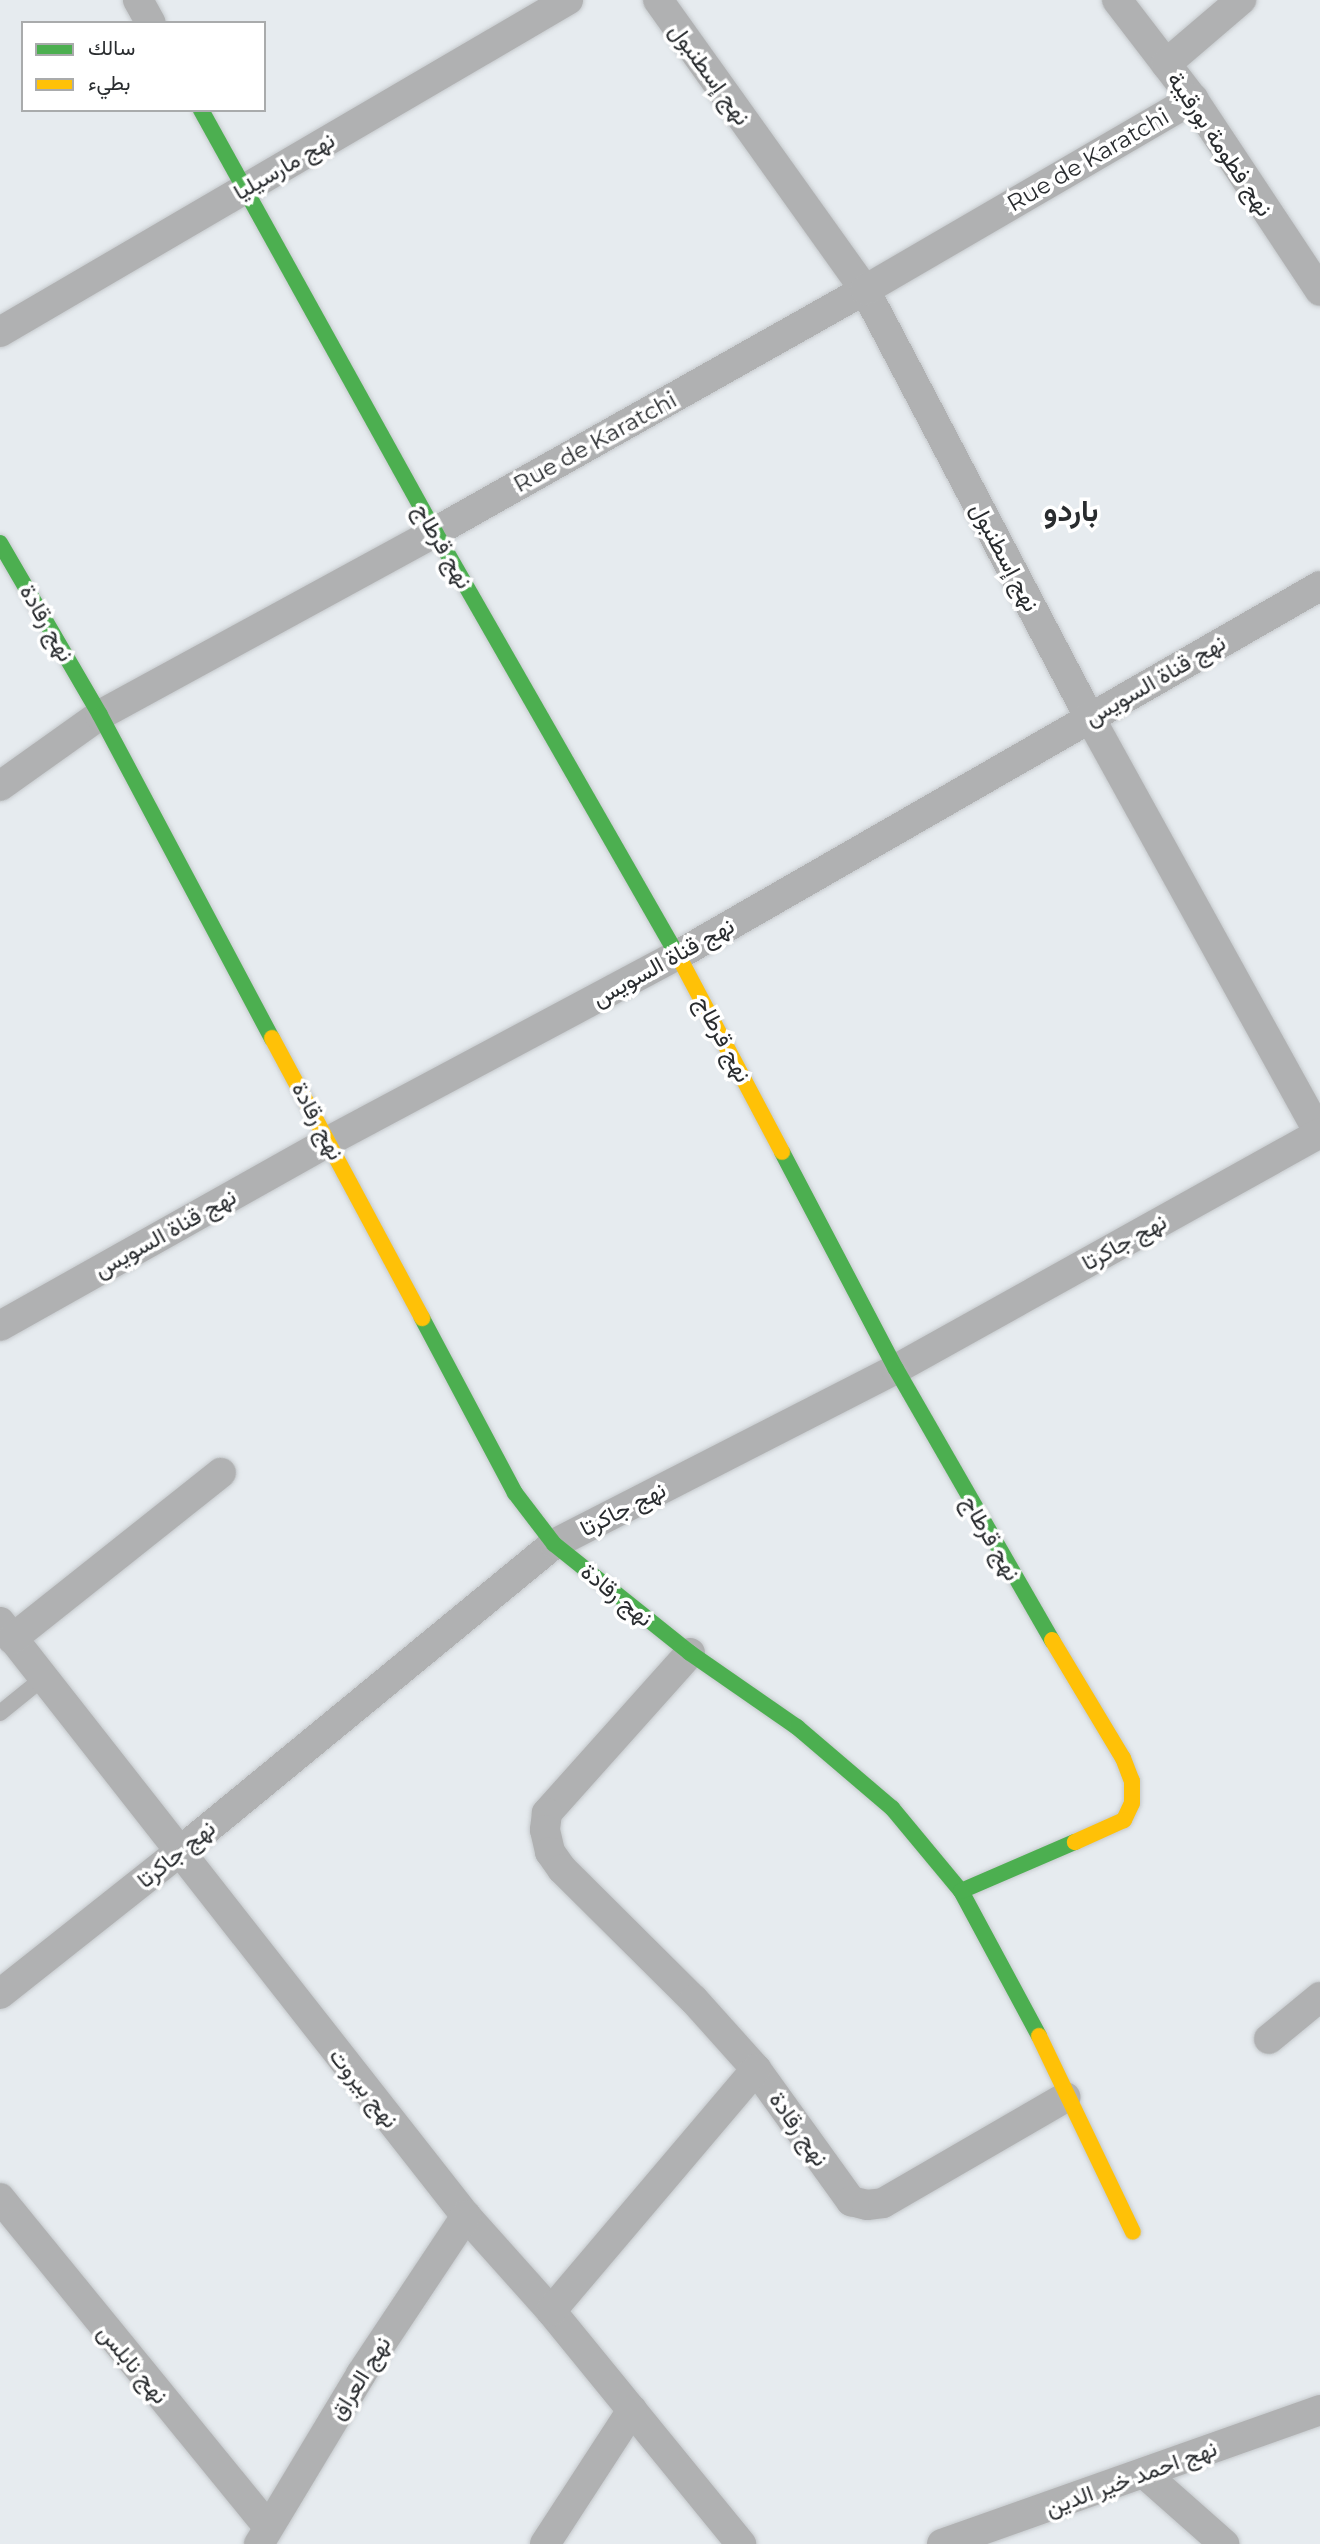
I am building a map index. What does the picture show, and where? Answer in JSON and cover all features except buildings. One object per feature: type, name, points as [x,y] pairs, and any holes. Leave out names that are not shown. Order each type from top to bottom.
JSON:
[{"type":"street","points":[[138,0],[150,21]]},
{"type":"street","name":"نهج مارسيليا","points":[[0,332],[568,0]]},
{"type":"street","name":"نهج إسطنبول","points":[[658,0],[865,290],[1090,718],[1320,1133]]},
{"type":"street","name":"نهج فطومة بورقيبة","points":[[1117,0],[1192,99],[1320,291]]},
{"type":"street","points":[[1166,64],[1241,0]]},
{"type":"street","name":"Rue de Karatchi","points":[[0,786],[100,715],[435,532],[865,290],[1192,99]]},
{"type":"street","name":"نهج قرطاج","points":[[202,112],[435,532],[678,955],[896,1369],[1006,1565],[1124,1758],[1132,1781],[1132,1803],[1124,1820],[961,1891]]},
{"type":"street","name":"نهج رقادة","points":[[0,543],[100,715],[514,1493],[554,1544],[690,1653],[797,1727],[892,1808],[961,1891],[1018,1993],[1133,2232]]},
{"type":"street","name":"نهج قناة السويس","points":[[0,1326],[329,1141],[678,955],[1320,586]]},
{"type":"street","name":"نهج جاكرتا","points":[[0,1994],[179,1852],[554,1544],[896,1369],[1320,1133]]},
{"type":"street","points":[[6,1630],[221,1473]]},
{"type":"street","name":"نهج بيروت","points":[[6,1630],[466,2216],[551,2311],[741,2544]]},
{"type":"street","name":"نهج رقادة","points":[[690,1653],[547,1813],[545,1830],[550,1853],[562,1869],[694,2000],[756,2069],[851,2201],[883,2203],[1066,2097]]},
{"type":"street","points":[[1269,2039],[1320,1997]]},
{"type":"street","points":[[551,2311],[756,2069]]},
{"type":"street","name":"نهج نابلس","points":[[0,2198],[263,2535]]},
{"type":"street","name":"نهج العراق","points":[[263,2535],[361,2375],[466,2216]]},
{"type":"street","points":[[545,2544],[632,2410]]},
{"type":"street","name":"نهج احمد خير الدين","points":[[942,2544],[1320,2410]]},
{"type":"street","points":[[1145,2474],[1224,2544]]},
{"type":"lane","points":[[0,1713],[42,1679]]},
{"type":"traffic: fast","points":[[202,112],[435,532],[681,961]]},
{"type":"traffic: fast","points":[[0,543],[100,715],[272,1038]]},
{"type":"traffic: fast","points":[[782,1152],[896,1369],[1052,1640]]},
{"type":"traffic: fast","points":[[422,1318],[515,1493],[554,1544],[690,1653],[797,1727],[892,1808],[961,1891],[1039,2036]]},
{"type":"traffic: fast","points":[[961,1891],[1075,1842]]},
{"type":"traffic: slow","points":[[681,961],[782,1152]]},
{"type":"traffic: slow","points":[[272,1038],[422,1318]]},
{"type":"traffic: slow","points":[[1052,1640],[1123,1758],[1132,1781],[1132,1803],[1124,1820],[1075,1842]]},
{"type":"traffic: slow","points":[[1039,2036],[1133,2232]]},
{"type":"district","name":"باردو","points":[[1071,511]]}]
